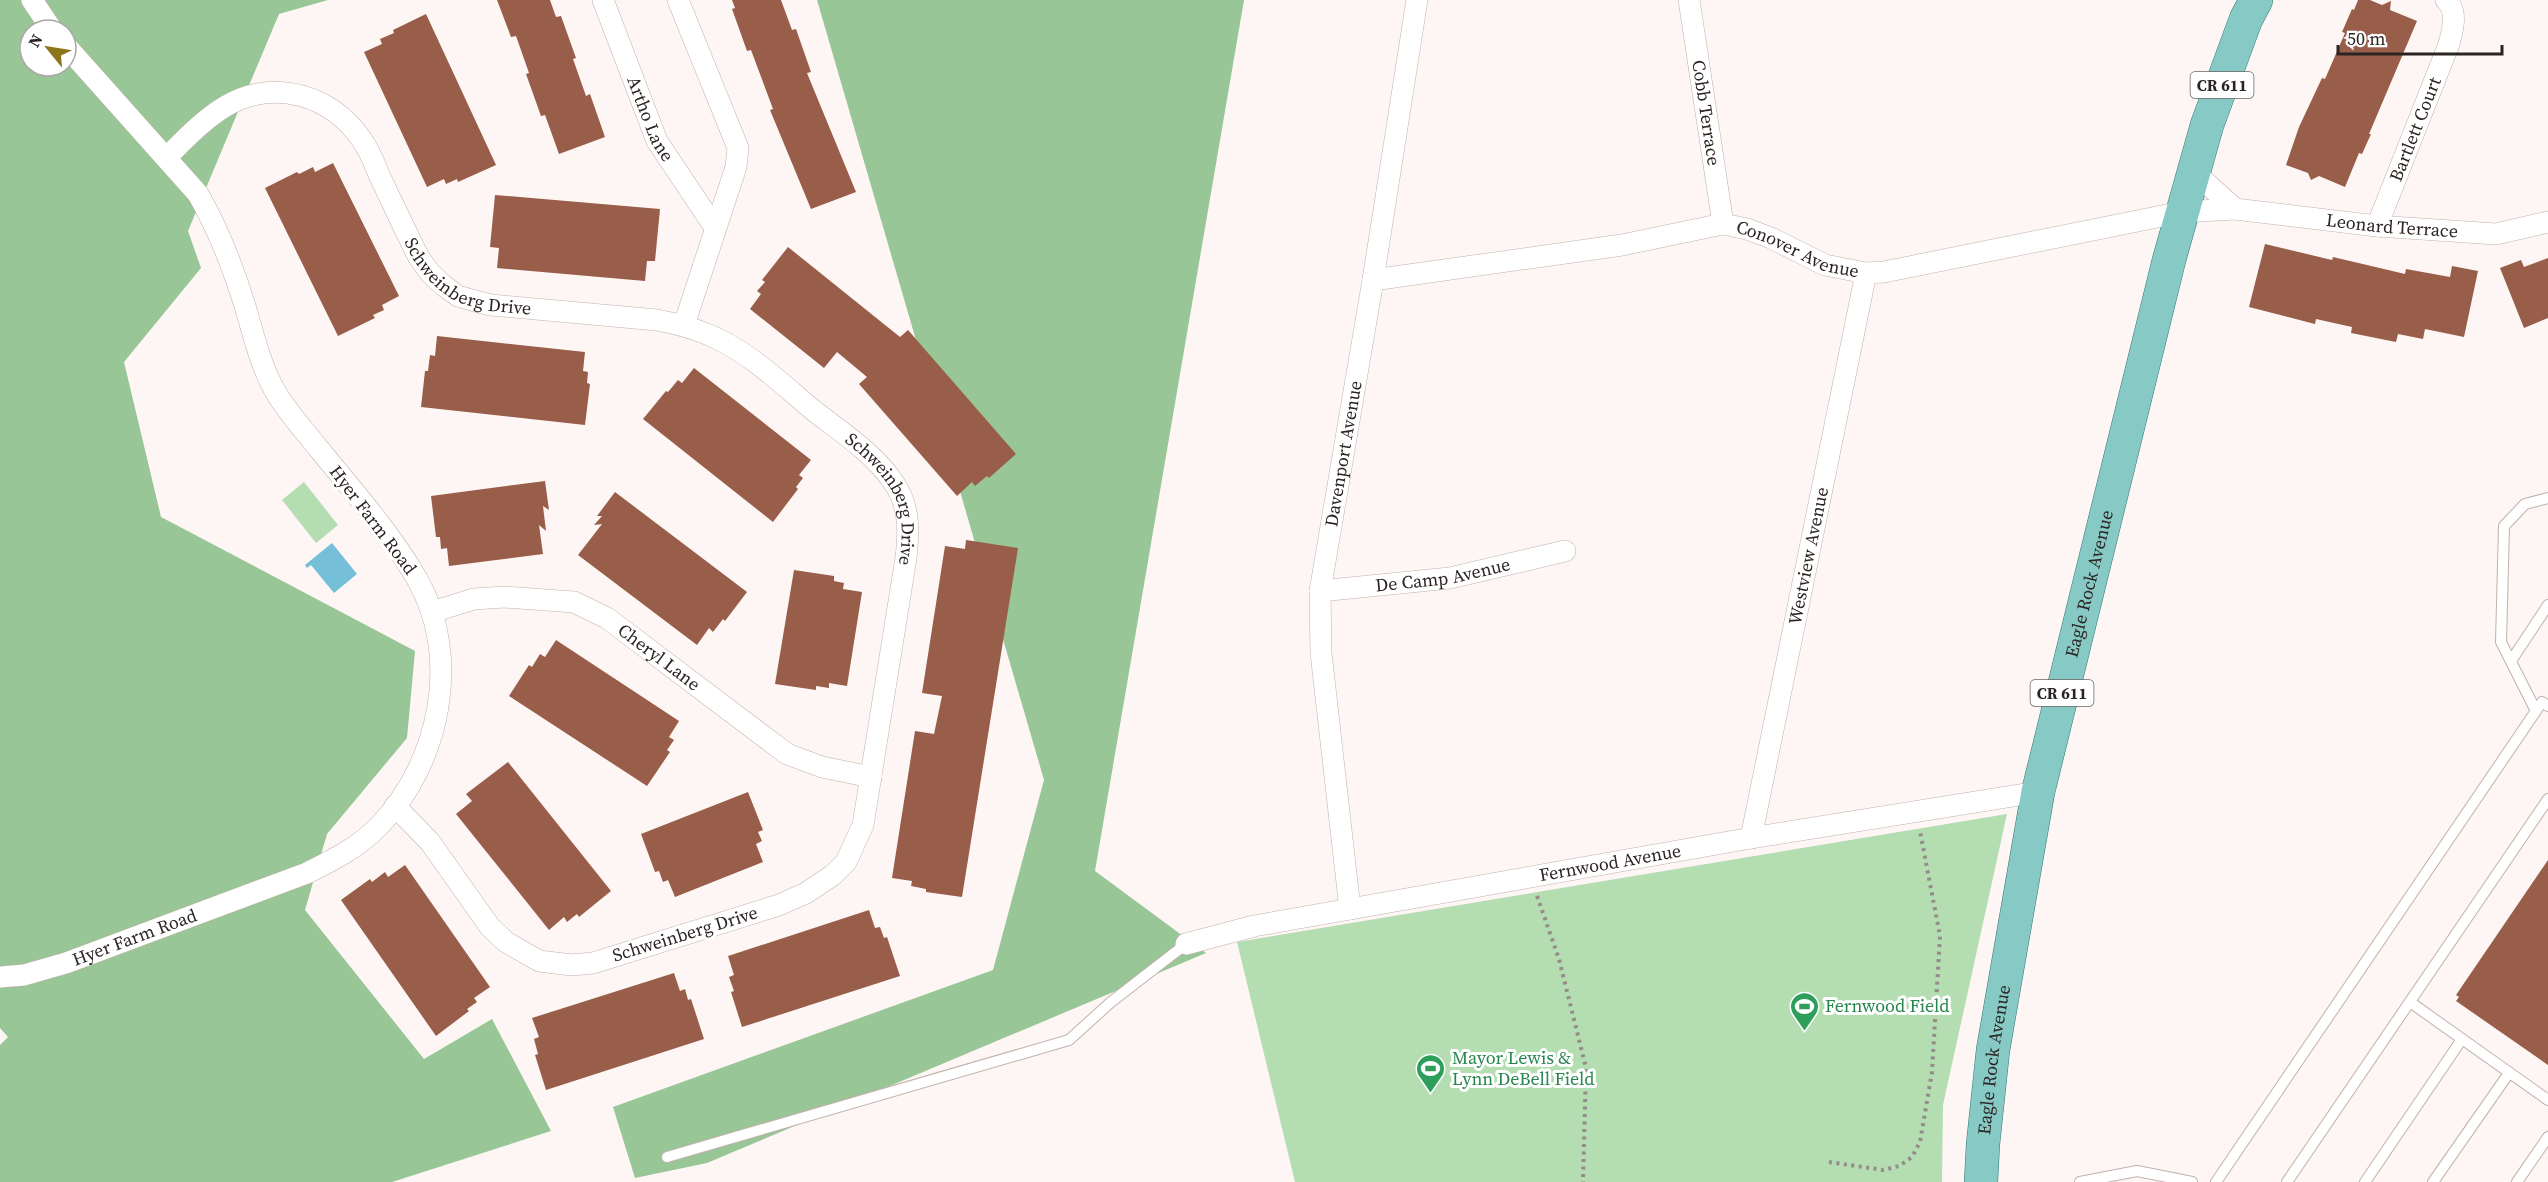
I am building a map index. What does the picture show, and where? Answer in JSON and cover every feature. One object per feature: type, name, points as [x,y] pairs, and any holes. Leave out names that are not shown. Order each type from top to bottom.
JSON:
[{"type":"main road","name":"Eagle Rock Avenue","points":[[1982,1182],[1983,1144],[1993,1050],[2038,792],[2151,328],[2182,212],[2207,125],[2246,19],[2256,0]]},
{"type":"street","points":[[32,0],[44,18]]},
{"type":"street","name":"Artho Lane","points":[[603,0],[657,141],[715,228]]},
{"type":"street","points":[[678,0],[738,148],[736,167],[684,325]]},
{"type":"street","name":"Davenport Avenue","points":[[1350,909],[1321,653],[1320,591],[1373,280],[1417,0]]},
{"type":"street","name":"Cobb Terrace","points":[[1689,0],[1723,224]]},
{"type":"street","name":"Bartlett Court","points":[[2377,226],[2449,44],[2454,23],[2451,5],[2446,0]]},
{"type":"street","name":"Hyer Farm Road","points":[[0,977],[24,975],[66,963],[307,873],[338,857],[364,840],[395,806],[421,766],[439,709],[440,664],[432,612],[419,581],[405,558],[277,394],[257,350],[237,282],[212,218],[198,194],[78,59]]},
{"type":"street","name":"Schweinberg Drive","points":[[167,157],[194,130],[225,106],[252,93],[270,91],[294,93],[317,100],[343,118],[363,142],[418,256],[430,273],[458,296],[491,305],[684,325],[720,339],[775,378],[868,454],[895,484],[903,502],[908,519],[907,547],[863,825],[846,862],[821,884],[779,905],[593,963],[572,965],[539,961],[506,942],[490,927],[430,842],[395,806]]},
{"type":"street","points":[[2194,172],[2235,209]]},
{"type":"street","name":"Leonard Terrace","points":[[2182,212],[2235,209],[2377,226],[2496,234],[2548,222]]},
{"type":"street","name":"Conover Avenue","points":[[1373,280],[1622,245],[1723,224],[1747,229],[1771,238],[1826,265],[1866,273],[1884,272],[2182,212]]},
{"type":"street","name":"Westview Avenue","points":[[1750,838],[1866,273]]},
{"type":"street","name":"De Camp Avenue","points":[[1320,591],[1450,578],[1564,550]]},
{"type":"street","name":"Cheryl Lane","points":[[432,612],[486,597],[556,600],[582,605],[607,618],[787,754],[822,767],[871,777]]},
{"type":"street","name":"Fernwood Avenue","points":[[1185,944],[1254,926],[1750,838],[2038,792]]},
{"type":"lane","points":[[2536,711],[2501,642],[2504,526],[2524,504],[2548,498]]},
{"type":"lane","points":[[2511,661],[2548,605]]},
{"type":"lane","points":[[2216,1182],[2542,702],[2548,706]]},
{"type":"lane","points":[[2287,1182],[2548,799]]},
{"type":"lane","points":[[667,1157],[1069,1040],[1111,1002],[1185,944]]},
{"type":"lane","points":[[2410,1002],[2548,1100]]},
{"type":"lane","points":[[2365,1182],[2462,1039]]},
{"type":"lane","points":[[2433,1182],[2510,1073]]},
{"type":"lane","points":[[2517,1182],[2548,1137]]},
{"type":"lane","points":[[2080,1182],[2137,1171],[2192,1182]]},
{"type":"path","points":[[1828,1162],[1883,1170],[1899,1166],[1912,1157],[1920,1142],[1932,1072],[1940,936],[1919,830]]},
{"type":"path","points":[[1534,885],[1559,959],[1586,1068],[1582,1182]]},
{"type":"green space","points":[[0,0],[328,0],[279,14],[188,231],[201,268],[124,362],[161,517],[415,651],[407,738],[327,834],[305,910],[424,1059],[492,1019],[551,1131],[392,1182],[0,1182],[0,1045],[8,1037],[0,1028]]},
{"type":"green space","points":[[817,0],[1244,0],[1095,871],[1206,953],[707,1163],[635,1178],[613,1107],[993,970],[1044,780]]},
{"type":"green space","points":[[304,482],[338,525],[316,543],[282,500]]},
{"type":"green space","points":[[2007,814],[1943,1105],[1942,1182],[1295,1182],[1237,942]]},
{"type":"water","points":[[332,543],[357,574],[334,593],[311,565],[307,568],[305,565]]},
{"type":"building","points":[[497,0],[550,0],[556,17],[561,16],[586,96],[590,94],[605,137],[559,154],[545,115],[541,116],[516,36],[511,37]]},
{"type":"building","points":[[732,0],[781,0],[792,30],[796,29],[811,72],[807,73],[856,192],[811,209],[770,110],[773,109],[751,50],[747,51],[732,9],[735,8]]},
{"type":"building","points":[[2358,0],[2370,0],[2382,5],[2391,1],[2390,10],[2417,21],[2369,134],[2371,134],[2362,154],[2359,153],[2345,187],[2319,176],[2311,180],[2308,173],[2286,165],[2299,127],[2322,78],[2325,79],[2345,33],[2342,32]]},
{"type":"building","points":[[426,14],[496,165],[458,182],[457,179],[446,184],[444,179],[427,187],[364,52],[382,44],[380,39],[394,33],[393,30]]},
{"type":"building","points":[[333,163],[399,296],[382,305],[384,310],[373,315],[375,318],[338,336],[265,188],[297,172],[299,174],[313,167],[315,172]]},
{"type":"building","points":[[495,195],[660,209],[655,261],[647,261],[645,281],[497,268],[499,248],[490,247]]},
{"type":"building","points":[[2265,244],[2405,274],[2406,269],[2450,277],[2452,266],[2478,271],[2464,337],[2425,329],[2423,339],[2398,334],[2396,342],[2351,333],[2352,327],[2316,319],[2315,324],[2249,307]]},
{"type":"building","points":[[788,247],[900,337],[908,330],[1016,454],[989,478],[987,476],[975,486],[972,482],[957,496],[859,384],[867,377],[837,352],[824,368],[750,309],[761,294],[757,291],[765,282],[762,280]]},
{"type":"building","points":[[2548,258],[2548,318],[2524,328],[2500,268],[2521,260],[2524,267]]},
{"type":"building","points":[[437,336],[585,352],[583,371],[588,372],[587,383],[590,384],[585,425],[421,407],[425,371],[428,371],[430,355],[435,356]]},
{"type":"building","points":[[694,368],[811,460],[799,475],[803,478],[796,487],[798,489],[773,522],[643,419],[666,391],[668,392],[678,380],[682,383]]},
{"type":"building","points":[[545,481],[549,510],[543,506],[546,531],[539,525],[543,554],[449,566],[447,548],[441,549],[440,537],[436,537],[431,496]]},
{"type":"building","points":[[615,492],[747,592],[725,621],[723,619],[713,632],[709,628],[697,645],[578,555],[602,524],[594,525],[602,516],[597,516]]},
{"type":"building","points":[[966,540],[1018,548],[962,897],[926,892],[926,889],[911,886],[912,881],[892,878],[915,731],[934,734],[942,696],[922,693],[945,546],[965,549]]},
{"type":"building","points":[[794,570],[834,576],[834,581],[844,583],[843,589],[862,592],[847,686],[829,683],[829,688],[816,686],[816,690],[775,684]]},
{"type":"building","points":[[556,640],[679,721],[669,737],[674,740],[667,750],[670,752],[647,786],[509,696],[529,665],[532,667],[540,654],[545,657]]},
{"type":"building","points":[[508,762],[611,891],[579,917],[577,914],[567,922],[564,917],[549,930],[456,814],[472,801],[466,794]]},
{"type":"building","points":[[748,792],[763,830],[758,832],[762,841],[756,844],[763,862],[675,897],[668,880],[663,882],[659,871],[655,872],[641,834]]},
{"type":"building","points":[[2548,860],[2548,1065],[2456,1001],[2459,997],[2456,995]]},
{"type":"building","points":[[405,865],[490,987],[474,998],[477,1002],[467,1009],[469,1011],[436,1036],[341,900],[370,879],[372,882],[385,872],[388,877]]},
{"type":"building","points":[[869,910],[875,928],[880,927],[884,938],[887,937],[900,976],[742,1027],[731,992],[734,991],[729,977],[734,975],[728,956]]},
{"type":"building","points":[[674,973],[680,991],[685,989],[688,1000],[691,999],[704,1039],[546,1090],[535,1055],[538,1054],[534,1039],[539,1037],[532,1018]]},
{"type":"place","name":"Fernwood Field","points":[[1804,1032]]},
{"type":"place","name":"Mayor Lewis & Lynn DeBell Field","points":[[1431,1094]]}]
